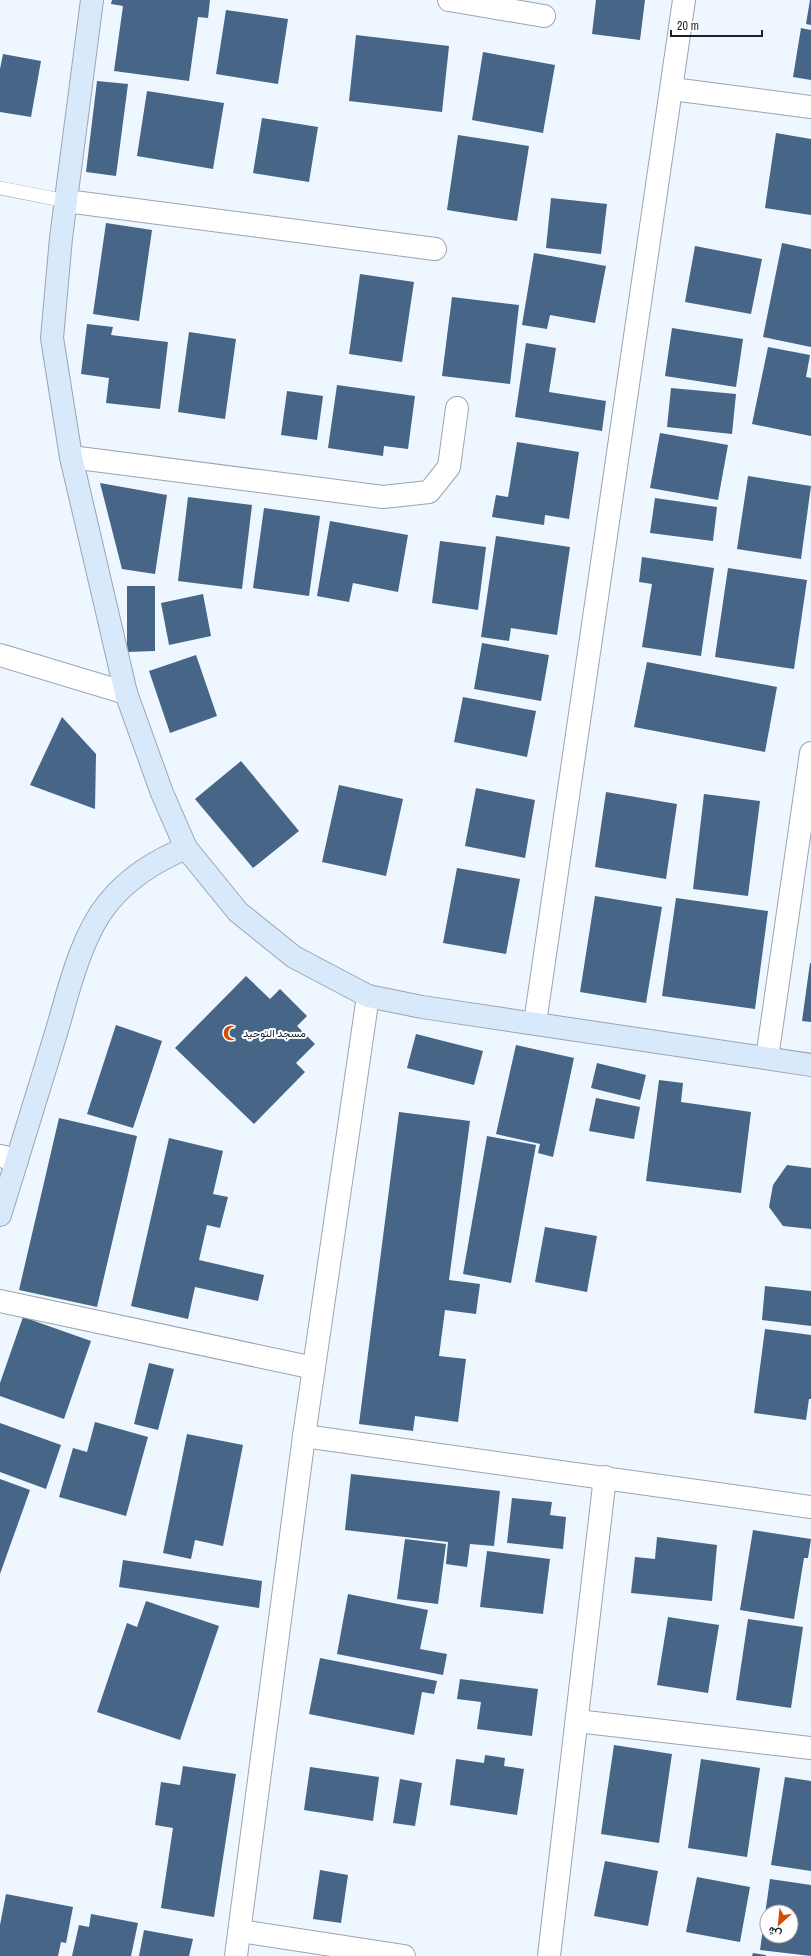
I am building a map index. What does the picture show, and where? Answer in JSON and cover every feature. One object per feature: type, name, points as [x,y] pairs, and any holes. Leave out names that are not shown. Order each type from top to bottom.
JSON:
[{"type":"street","points":[[92,0],[66,201],[52,338],[71,457],[126,693],[162,793],[186,848],[238,912],[294,957],[368,996],[422,1007],[811,1065]]},
{"type":"street","points":[[453,0],[544,16]]},
{"type":"street","points":[[535,1023],[684,0]]},
{"type":"street","points":[[672,89],[811,107]]},
{"type":"street","points":[[66,201],[435,249]]},
{"type":"street","points":[[71,457],[383,497],[429,492],[449,467],[457,408]]},
{"type":"street","points":[[0,655],[126,693]]},
{"type":"street","points":[[767,1058],[808,789],[811,753]]},
{"type":"street","points":[[0,1216],[8,1158],[93,926],[107,904],[125,884],[143,869],[164,857],[186,848]]},
{"type":"street","points":[[236,1956],[304,1436],[368,996]]},
{"type":"street","points":[[0,1300],[314,1368]]},
{"type":"street","points":[[304,1436],[811,1506]]},
{"type":"street","points":[[549,1956],[605,1477]]},
{"type":"street","points":[[576,1721],[811,1748]]},
{"type":"street","points":[[240,1931],[404,1956]]},
{"type":"lane","points":[[0,188],[66,201]]},
{"type":"building","points":[[112,0],[210,0],[208,18],[198,17],[189,81],[114,71],[123,6],[111,4]]},
{"type":"building","points":[[596,0],[645,0],[640,40],[592,34]]},
{"type":"building","points":[[811,0],[811,25],[806,24]]},
{"type":"building","points":[[226,10],[288,19],[278,84],[216,74]]},
{"type":"building","points":[[801,28],[811,30],[811,80],[793,77]]},
{"type":"building","points":[[356,35],[449,46],[442,112],[349,101]]},
{"type":"building","points":[[483,52],[555,65],[543,133],[472,120]]},
{"type":"building","points":[[3,54],[41,61],[31,117],[0,112],[0,69]]},
{"type":"building","points":[[97,81],[128,84],[116,176],[86,172]]},
{"type":"building","points":[[147,91],[224,103],[213,169],[137,156]]},
{"type":"building","points":[[262,118],[318,127],[309,182],[253,173]]},
{"type":"building","points":[[776,133],[811,139],[811,215],[765,208]]},
{"type":"building","points":[[458,135],[529,146],[517,221],[447,210]]},
{"type":"building","points":[[551,198],[607,204],[601,254],[546,248]]},
{"type":"building","points":[[106,223],[152,230],[139,321],[93,314]]},
{"type":"building","points":[[782,243],[811,249],[811,347],[763,337]]},
{"type":"building","points":[[695,246],[762,259],[751,314],[685,302]]},
{"type":"building","points":[[534,253],[606,266],[595,323],[550,315],[547,329],[522,325]]},
{"type":"building","points":[[360,274],[414,282],[402,362],[349,354]]},
{"type":"building","points":[[452,297],[519,305],[510,384],[442,376]]},
{"type":"building","points":[[87,324],[113,327],[111,335],[168,342],[160,409],[106,403],[109,378],[81,374]]},
{"type":"building","points":[[672,328],[743,339],[736,387],[665,376]]},
{"type":"building","points":[[189,332],[236,339],[225,419],[178,412]]},
{"type":"building","points":[[526,343],[556,348],[549,392],[606,401],[602,431],[515,417]]},
{"type":"building","points":[[768,347],[810,355],[806,377],[811,378],[811,436],[752,424]]},
{"type":"building","points":[[337,385],[415,396],[408,449],[384,446],[383,456],[328,448]]},
{"type":"building","points":[[671,388],[736,394],[732,434],[667,427]]},
{"type":"building","points":[[287,391],[323,396],[317,440],[281,435]]},
{"type":"building","points":[[660,433],[728,445],[718,500],[650,488]]},
{"type":"building","points":[[517,442],[579,452],[569,519],[545,515],[544,525],[492,517],[496,495],[508,497]]},
{"type":"building","points":[[748,476],[811,486],[801,559],[737,549]]},
{"type":"building","points":[[100,483],[167,495],[155,574],[122,569]]},
{"type":"building","points":[[188,497],[252,505],[242,589],[178,581]]},
{"type":"building","points":[[655,498],[717,507],[713,541],[650,533]]},
{"type":"building","points":[[264,508],[320,516],[309,596],[253,588]]},
{"type":"building","points":[[330,521],[408,535],[398,592],[353,583],[349,602],[317,596]]},
{"type":"building","points":[[496,536],[570,547],[557,635],[511,628],[509,641],[481,637]]},
{"type":"building","points":[[440,541],[486,547],[478,610],[432,603]]},
{"type":"building","points":[[642,557],[714,568],[701,656],[642,647],[652,584],[639,582]]},
{"type":"building","points":[[728,568],[807,580],[794,669],[715,657]]},
{"type":"building","points":[[127,586],[155,586],[155,651],[127,652]]},
{"type":"building","points":[[203,594],[211,636],[169,645],[161,603]]},
{"type":"building","points":[[482,643],[549,655],[541,701],[474,689]]},
{"type":"building","points":[[196,655],[217,716],[170,733],[149,671]]},
{"type":"building","points":[[647,662],[777,687],[765,752],[634,727]]},
{"type":"building","points":[[463,697],[536,711],[527,757],[454,742]]},
{"type":"building","points":[[62,717],[96,754],[95,809],[30,785]]},
{"type":"building","points":[[241,761],[299,831],[253,868],[195,799]]},
{"type":"building","points":[[339,785],[403,799],[386,876],[322,862]]},
{"type":"building","points":[[476,788],[535,800],[525,858],[465,846]]},
{"type":"building","points":[[606,792],[677,804],[666,879],[595,867]]},
{"type":"building","points":[[704,794],[760,801],[748,896],[693,889]]},
{"type":"building","points":[[457,868],[520,879],[506,954],[443,943]]},
{"type":"building","points":[[595,896],[662,907],[646,1003],[580,992]]},
{"type":"building","points":[[676,898],[768,911],[755,1009],[662,996]]},
{"type":"building","points":[[811,963],[811,1022],[802,1021]]},
{"type":"building","points":[[246,976],[270,999],[280,989],[307,1016],[297,1026],[315,1044],[296,1063],[305,1072],[254,1124],[175,1048]]},
{"type":"building","points":[[116,1025],[162,1041],[133,1128],[87,1114]]},
{"type":"building","points":[[416,1034],[483,1051],[474,1085],[407,1068]]},
{"type":"building","points":[[516,1045],[574,1058],[553,1157],[538,1153],[540,1144],[496,1134]]},
{"type":"building","points":[[597,1063],[646,1075],[640,1100],[591,1088]]},
{"type":"building","points":[[659,1080],[683,1083],[681,1102],[751,1112],[741,1193],[646,1181]]},
{"type":"building","points":[[596,1098],[640,1107],[634,1139],[589,1131]]},
{"type":"building","points":[[399,1112],[470,1121],[449,1280],[480,1284],[476,1314],[445,1310],[439,1356],[466,1359],[458,1422],[415,1416],[413,1431],[359,1424]]},
{"type":"building","points":[[59,1118],[137,1136],[97,1307],[19,1290]]},
{"type":"building","points":[[487,1136],[536,1145],[511,1283],[463,1274]]},
{"type":"building","points":[[169,1138],[223,1151],[213,1194],[228,1197],[220,1228],[207,1225],[199,1260],[264,1275],[258,1301],[195,1287],[188,1319],[131,1306]]},
{"type":"building","points":[[787,1165],[811,1168],[811,1229],[783,1226],[769,1207],[773,1185]]},
{"type":"building","points":[[545,1227],[597,1236],[587,1292],[535,1282]]},
{"type":"building","points":[[765,1286],[811,1291],[811,1326],[762,1320]]},
{"type":"building","points":[[23,1317],[91,1341],[64,1419],[0,1396],[0,1383]]},
{"type":"building","points":[[765,1329],[811,1335],[811,1399],[809,1399],[806,1420],[754,1413]]},
{"type":"building","points":[[149,1363],[174,1369],[158,1430],[134,1424]]},
{"type":"building","points":[[95,1422],[148,1437],[126,1516],[59,1497],[73,1448],[87,1452]]},
{"type":"building","points":[[0,1423],[61,1445],[46,1489],[0,1472]]},
{"type":"building","points":[[187,1434],[243,1445],[223,1546],[195,1540],[191,1559],[163,1553]]},
{"type":"building","points":[[351,1474],[500,1491],[494,1546],[470,1544],[467,1567],[446,1564],[448,1542],[345,1530]]},
{"type":"building","points":[[0,1479],[30,1490],[0,1574]]},
{"type":"building","points":[[512,1498],[552,1502],[550,1515],[566,1517],[563,1549],[507,1543]]},
{"type":"building","points":[[753,1530],[811,1539],[808,1558],[804,1558],[794,1619],[740,1610]]},
{"type":"building","points":[[657,1537],[717,1545],[712,1601],[631,1593],[635,1557],[655,1559]]},
{"type":"building","points":[[405,1539],[446,1544],[438,1604],[397,1599]]},
{"type":"building","points":[[487,1551],[550,1559],[543,1614],[480,1607]]},
{"type":"building","points":[[123,1560],[262,1581],[259,1608],[119,1587]]},
{"type":"building","points":[[348,1594],[428,1610],[420,1649],[447,1654],[443,1675],[337,1654]]},
{"type":"building","points":[[146,1601],[219,1626],[180,1740],[97,1712],[127,1623],[137,1627]]},
{"type":"building","points":[[668,1617],[719,1625],[708,1693],[657,1685]]},
{"type":"building","points":[[748,1619],[803,1627],[791,1708],[736,1700]]},
{"type":"building","points":[[320,1658],[437,1681],[434,1694],[422,1692],[414,1735],[309,1714]]},
{"type":"building","points":[[460,1679],[538,1689],[532,1736],[477,1729],[481,1702],[457,1699]]},
{"type":"building","points":[[614,1745],[672,1754],[659,1843],[601,1834]]},
{"type":"building","points":[[485,1755],[505,1758],[504,1766],[524,1769],[517,1815],[450,1805],[456,1759],[484,1763]]},
{"type":"building","points":[[701,1759],[760,1768],[747,1857],[688,1848]]},
{"type":"building","points":[[183,1766],[236,1774],[214,1917],[161,1908],[173,1828],[155,1825],[161,1782],[180,1785]]},
{"type":"building","points":[[310,1767],[379,1777],[373,1821],[304,1810]]},
{"type":"building","points":[[785,1777],[811,1781],[811,1871],[771,1865]]},
{"type":"building","points":[[400,1779],[422,1783],[415,1826],[393,1823]]},
{"type":"building","points":[[605,1861],[658,1871],[648,1926],[594,1916]]},
{"type":"building","points":[[320,1870],[348,1875],[341,1923],[313,1919]]},
{"type":"building","points":[[697,1877],[750,1887],[740,1942],[686,1932]]},
{"type":"building","points":[[770,1879],[811,1885],[811,1956],[760,1950],[761,1944],[799,1944],[799,1904],[766,1904]]},
{"type":"building","points":[[6,1894],[73,1907],[66,1943],[61,1942],[58,1956],[0,1956],[0,1925]]},
{"type":"building","points":[[91,1914],[138,1923],[131,1956],[72,1956],[79,1925],[89,1927]]},
{"type":"building","points":[[144,1930],[193,1939],[189,1956],[139,1956]]},
{"type":"building","points":[[753,1953],[766,1955],[766,1956],[752,1956]]},
{"type":"place","name":"مسجد التوحيد","points":[[231,1033]]}]
